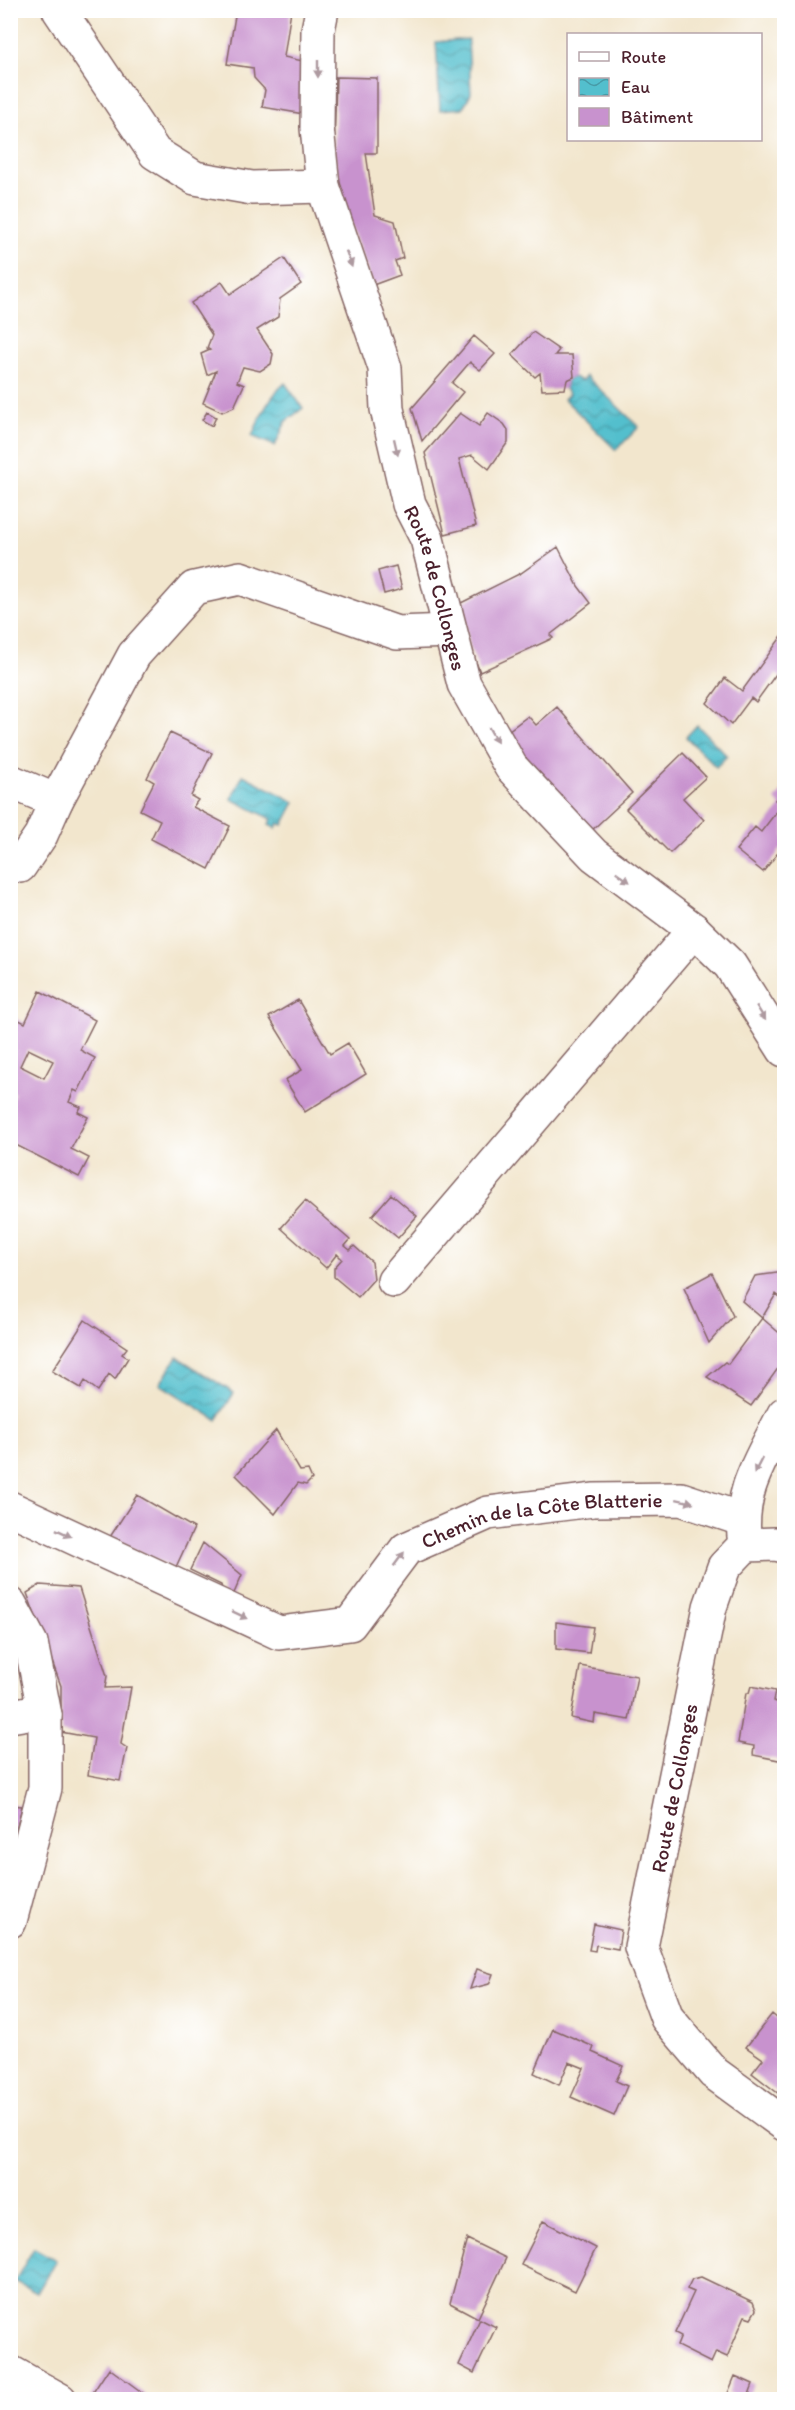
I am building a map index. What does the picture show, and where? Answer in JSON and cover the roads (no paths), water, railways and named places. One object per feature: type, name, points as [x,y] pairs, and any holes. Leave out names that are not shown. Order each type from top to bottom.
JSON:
[{"type":"street","points":[[58,10],[155,153],[195,178],[252,188],[323,186]]},
{"type":"street","name":"Route de Collonges","points":[[322,10],[318,30],[317,128],[323,186],[385,368],[387,409],[409,504],[427,539],[464,684],[511,767],[594,855],[694,930],[730,965],[784,1050]]},
{"type":"street","points":[[10,865],[20,866],[41,835],[56,801],[134,655],[194,588],[240,578],[397,633],[449,631]]},
{"type":"street","points":[[10,781],[56,801]]},
{"type":"street","points":[[394,1281],[694,930]]},
{"type":"street","points":[[784,1414],[748,1487],[743,1532],[784,1546]]},
{"type":"street","name":"Chemin de la Côte Blatterie","points":[[10,1508],[279,1632],[350,1624],[406,1549],[488,1513],[593,1500],[681,1499],[743,1532]]},
{"type":"street","name":"Route de Collonges","points":[[743,1532],[724,1568],[710,1607],[641,1947],[667,2018],[714,2073],[784,2124]]},
{"type":"street","points":[[10,1604],[31,1643],[23,1668],[45,1715],[45,1788],[10,1921]]},
{"type":"street","points":[[10,1716],[28,1713],[45,1715]]},
{"type":"street","points":[[10,2372],[60,2400]]},
{"type":"water","points":[[468,39],[471,93],[463,108],[440,110],[436,42]]},
{"type":"water","points":[[586,376],[639,427],[616,450],[564,399],[569,394],[565,389],[567,380],[574,377],[582,381]]},
{"type":"water","points":[[285,383],[303,408],[286,421],[275,446],[252,436],[270,400]]},
{"type":"water","points":[[697,725],[727,756],[716,767],[686,737]]},
{"type":"water","points":[[243,775],[295,802],[283,825],[278,823],[276,828],[269,824],[272,819],[231,799]]},
{"type":"water","points":[[177,1357],[234,1393],[217,1420],[160,1384]]},
{"type":"water","points":[[34,2248],[56,2260],[37,2293],[15,2281]]}]
